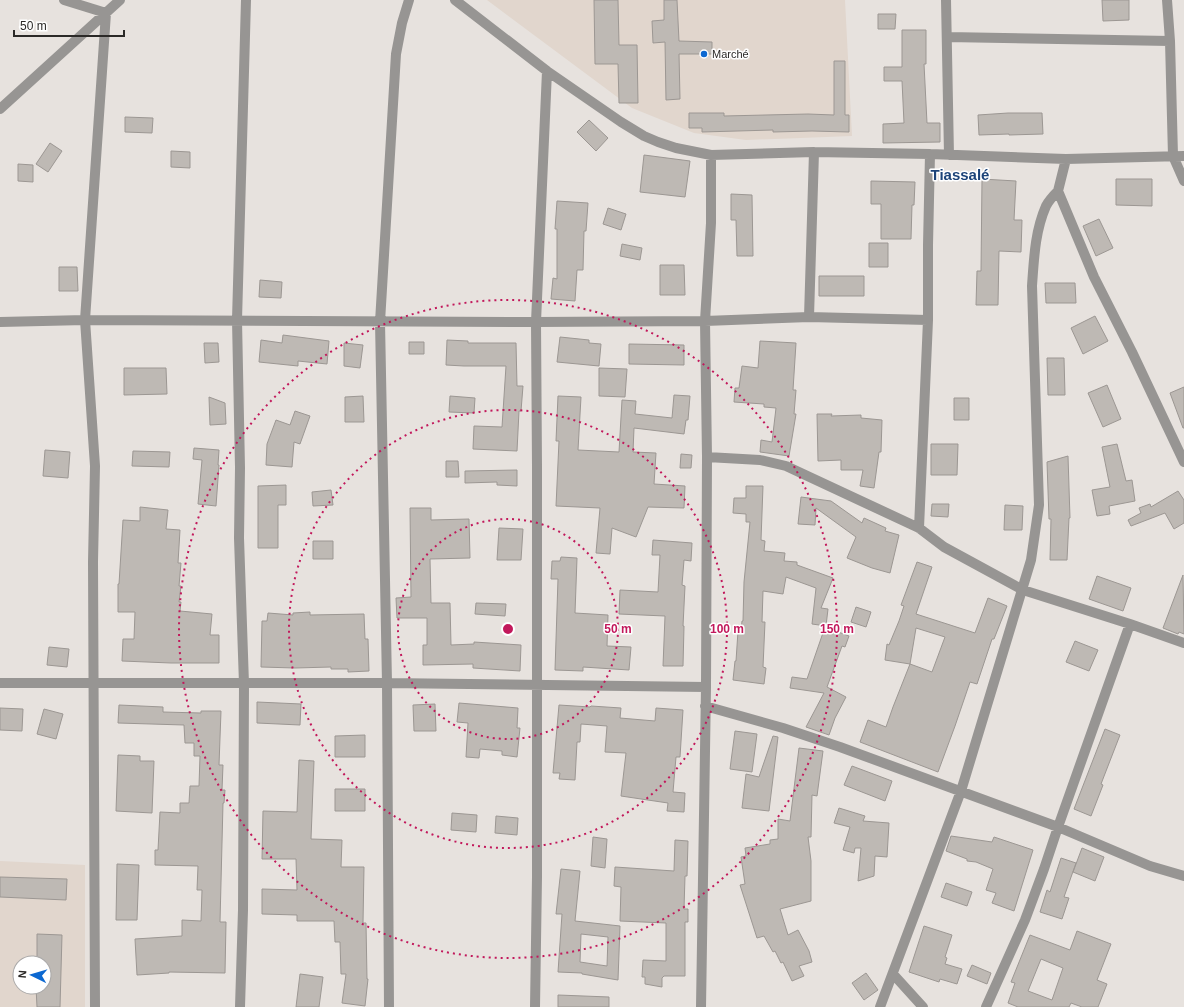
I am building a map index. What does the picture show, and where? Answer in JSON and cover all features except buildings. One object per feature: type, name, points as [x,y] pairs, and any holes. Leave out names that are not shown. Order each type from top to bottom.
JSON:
[{"type":"street","points":[[64,0],[106,13]]},
{"type":"street","points":[[0,109],[120,0]]},
{"type":"street","points":[[240,1007],[243,910],[244,684],[239,538],[240,468],[237,320],[246,0]]},
{"type":"street","points":[[389,1007],[387,683],[380,322],[396,54],[402,23],[409,0]]},
{"type":"street","points":[[455,0],[547,71],[620,122],[644,136],[676,148],[711,155],[814,152],[930,154],[1066,159],[1184,156]]},
{"type":"street","points":[[946,0],[950,155]]},
{"type":"street","points":[[1167,0],[1170,41],[1173,156],[1184,181]]},
{"type":"street","points":[[95,1007],[93,562],[95,466],[85,320],[106,13]]},
{"type":"street","points":[[947,37],[1170,41]]},
{"type":"street","points":[[535,1007],[537,877],[538,467],[536,322],[547,71]]},
{"type":"street","points":[[809,318],[814,152]]},
{"type":"street","points":[[919,528],[928,320],[930,154]]},
{"type":"street","points":[[701,1007],[706,706],[707,457],[705,321],[710,223],[711,155]]},
{"type":"street","points":[[880,1007],[922,892],[962,791],[1031,560],[1039,505],[1032,286],[1036,236],[1047,205],[1058,190],[1066,159]]},
{"type":"street","points":[[1058,190],[1094,277],[1132,352],[1184,462]]},
{"type":"street","points":[[0,322],[85,320],[536,322],[705,321],[809,318],[928,320]]},
{"type":"street","points":[[707,457],[760,460],[786,466],[919,528],[944,547],[1023,590],[1130,624],[1184,644]]},
{"type":"street","points":[[986,1007],[1025,920],[1130,624]]},
{"type":"street","points":[[0,683],[387,683],[706,687]]},
{"type":"street","points":[[706,706],[783,728],[840,747],[1058,827],[1150,866],[1184,876]]},
{"type":"street","points":[[893,974],[922,1007]]},
{"type":"shaded area","name":"Marché","points":[[487,0],[845,0],[852,136],[746,140],[694,133],[632,108]]},
{"type":"shaded area","points":[[0,861],[85,865],[85,1007],[0,1007]]},
{"type":"place","name":"Marché","points":[[704,54]]},
{"type":"district","name":"Tiassalé","points":[[960,175]]}]
